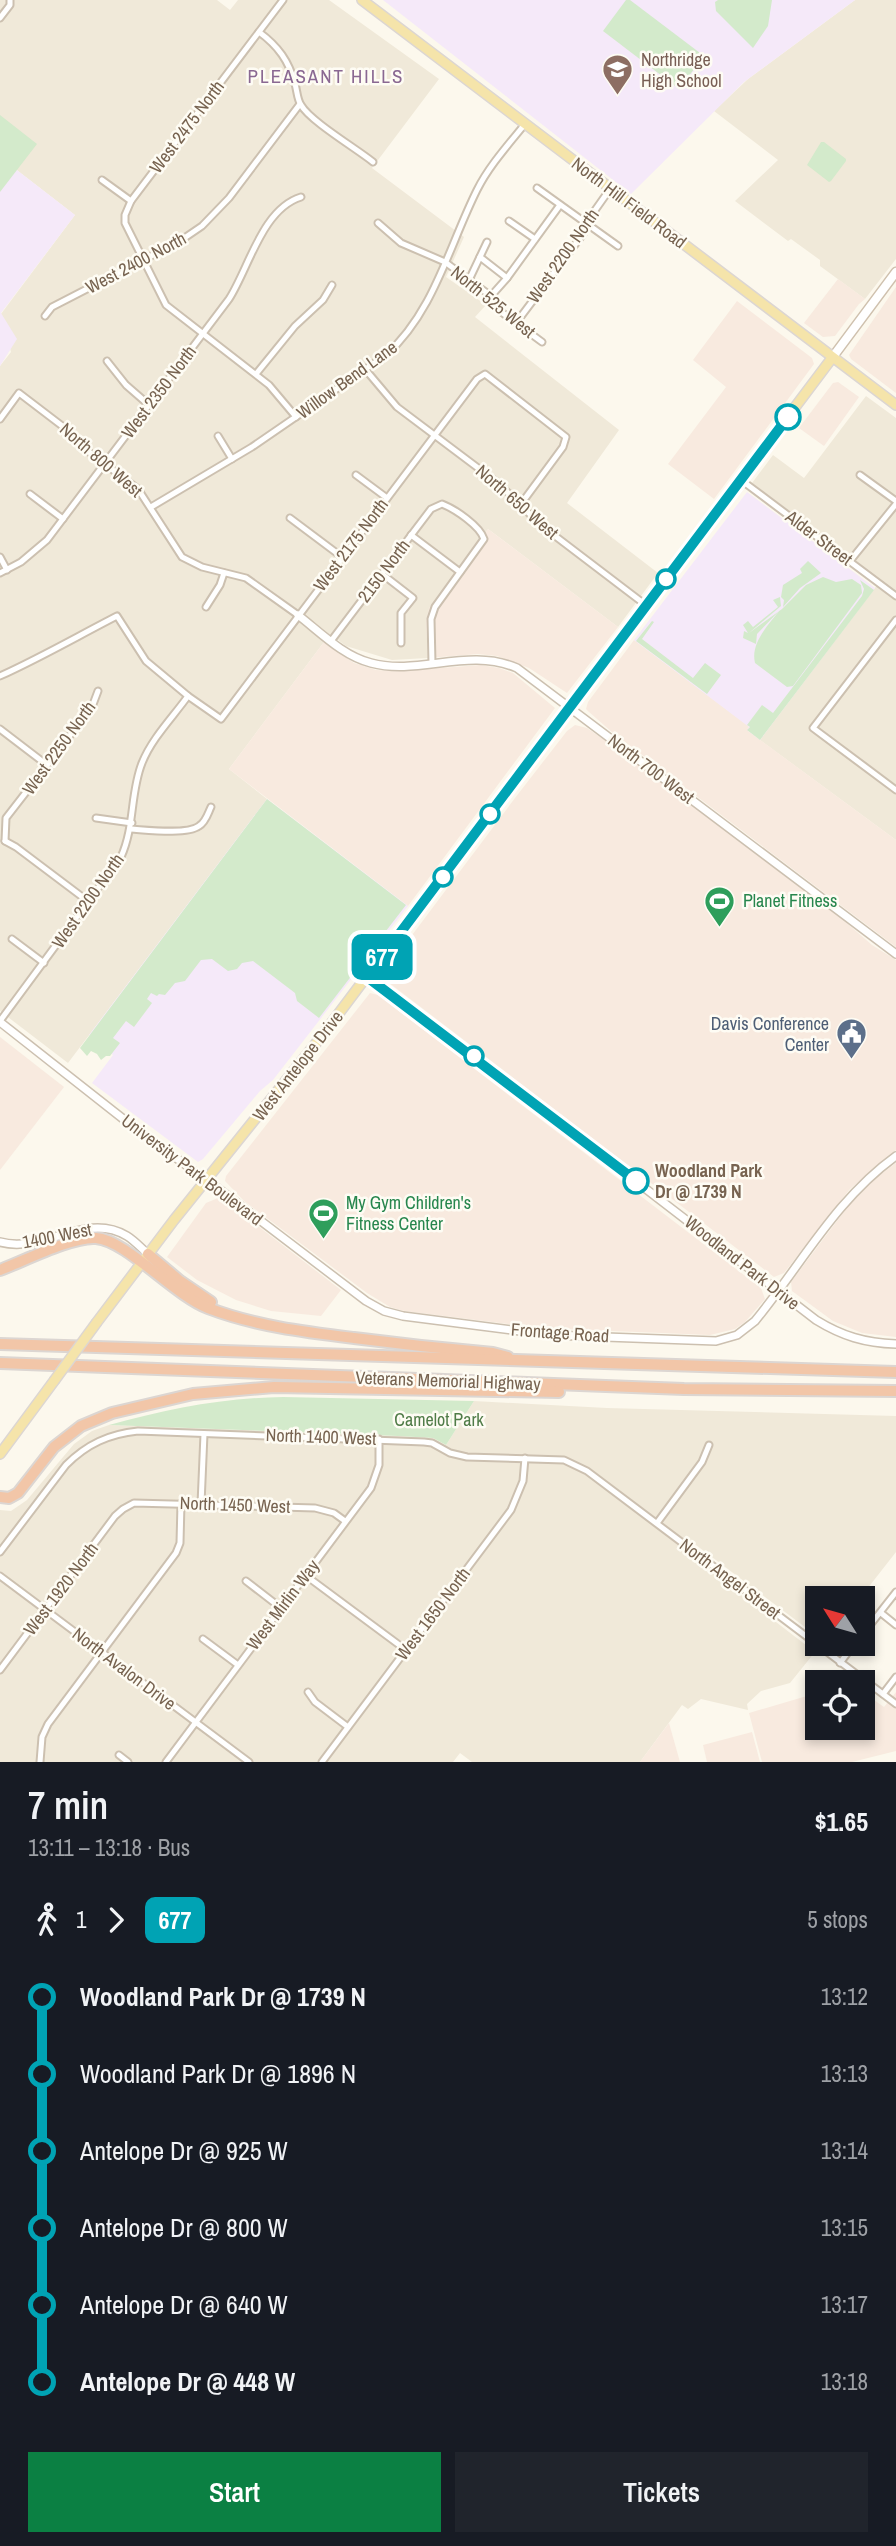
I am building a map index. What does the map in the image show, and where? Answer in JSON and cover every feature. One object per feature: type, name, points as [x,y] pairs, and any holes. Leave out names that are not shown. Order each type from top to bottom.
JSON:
[{"type":"highway","points":[[0,1270],[76,1241],[89,1238],[110,1241],[144,1258],[224,1312],[274,1327],[493,1353],[526,1362]]},
{"type":"highway","name":"Veterans Memorial Highway","points":[[0,1344],[896,1372]]},
{"type":"highway","name":"Veterans Memorial Highway","points":[[0,1363],[684,1389],[896,1391]]},
{"type":"highway","points":[[0,1497],[9,1498],[18,1493],[54,1447],[81,1426],[112,1413],[193,1394],[274,1387],[664,1394],[684,1389]]},
{"type":"main road","name":"North Hill Field Road","points":[[362,0],[896,405]]},
{"type":"main road","name":"West Antelope Drive","points":[[0,1454],[144,1258],[277,1094],[367,977],[896,272]]},
{"type":"street","points":[[0,18],[10,5],[10,0]]},
{"type":"street","name":"West 2475 North","points":[[131,201],[283,0]]},
{"type":"street","points":[[259,32],[286,58],[292,70],[300,104],[318,121],[373,162]]},
{"type":"street","name":"West 2400 North","points":[[45,316],[52,307],[180,241],[202,226],[218,211],[300,104]]},
{"type":"street","name":"Willow Bend Lane","points":[[151,507],[232,459],[393,349],[414,325],[425,306],[482,181],[525,124]]},
{"type":"street","points":[[102,180],[131,201],[125,215],[125,223],[166,305],[256,374],[296,417]]},
{"type":"street","points":[[537,188],[618,246]]},
{"type":"street","name":"West 2200 North","points":[[516,323],[583,234],[586,223],[610,189]]},
{"type":"street","name":"West 2350 North","points":[[0,573],[35,552],[63,519],[238,285],[251,253],[278,212],[286,203],[301,197]]},
{"type":"street","points":[[491,296],[561,205]]},
{"type":"street","points":[[509,221],[535,239]]},
{"type":"street","name":"North 525 West","points":[[378,223],[401,243],[445,262],[491,296],[500,311],[542,342]]},
{"type":"street","points":[[469,280],[487,242]]},
{"type":"street","points":[[480,257],[507,278]]},
{"type":"street","points":[[256,374],[295,326],[323,300],[332,285]]},
{"type":"street","points":[[107,361],[126,386],[149,405]]},
{"type":"street","name":"North 650 West","points":[[365,369],[388,399],[498,483],[542,526],[646,606]]},
{"type":"street","name":"West 2175 North","points":[[188,696],[221,719],[434,435],[477,379],[485,374],[566,437],[563,447],[521,503]]},
{"type":"street","name":"North 800 West","points":[[0,419],[19,393],[138,489],[182,557],[202,567],[256,583],[331,641],[359,659],[380,665]]},
{"type":"street","points":[[218,436],[232,459]]},
{"type":"street","points":[[356,475],[387,498]]},
{"type":"street","points":[[850,562],[896,503],[860,475]]},
{"type":"street","name":"Alder Street","points":[[741,480],[896,596]]},
{"type":"street","points":[[30,494],[63,519]]},
{"type":"street","name":"2150 North","points":[[331,641],[431,509],[440,504],[482,533],[483,541],[460,572]]},
{"type":"street","points":[[290,519],[342,557]]},
{"type":"street","points":[[411,535],[460,572],[435,607],[430,619],[432,663]]},
{"type":"street","points":[[0,558],[7,570]]},
{"type":"street","points":[[206,607],[224,573]]},
{"type":"street","points":[[382,575],[413,598],[401,613],[401,643]]},
{"type":"street","points":[[0,676],[36,660],[57,646],[117,616],[146,661],[188,696]]},
{"type":"street","points":[[895,788],[813,728],[896,620]]},
{"type":"street","name":"North 700 West","points":[[380,665],[484,658],[517,668],[896,954]]},
{"type":"street","name":"West 2250 North","points":[[6,818],[92,707],[98,691]]},
{"type":"street","name":"West 2200 North","points":[[0,1022],[121,857],[132,826],[142,763],[153,743],[188,696]]},
{"type":"street","points":[[0,729],[47,765]]},
{"type":"street","points":[[96,818],[132,826],[188,830],[200,826],[211,807]]},
{"type":"street","points":[[0,814],[6,818],[2,841],[16,846],[89,902]]},
{"type":"street","points":[[12,939],[44,963]]},
{"type":"street","name":"Woodland Park Drive","points":[[367,977],[836,1332],[870,1343],[896,1344]]},
{"type":"street","name":"University Park Boulevard","points":[[0,1022],[74,1082],[362,1298],[388,1312]]},
{"type":"street","points":[[778,1290],[848,1199],[878,1169],[896,1156]]},
{"type":"street","name":"1400 West","points":[[0,1242],[32,1244],[84,1228],[101,1228],[127,1236],[144,1258]]},
{"type":"street","name":"Frontage Road","points":[[388,1312],[407,1317],[537,1334],[711,1341],[732,1337],[752,1324],[778,1290]]},
{"type":"street","name":"North 1400 West","points":[[0,1552],[66,1465],[79,1453],[102,1439],[120,1433],[379,1439],[432,1443],[467,1457],[564,1460],[576,1465]]},
{"type":"street","points":[[201,1504],[204,1434]]},
{"type":"street","name":"West Mirlin Way","points":[[166,1762],[376,1478],[379,1439]]},
{"type":"street","points":[[657,1523],[702,1462],[709,1445]]},
{"type":"street","name":"West 1650 North","points":[[322,1762],[511,1510],[523,1481],[525,1458]]},
{"type":"street","name":"North Angel Street","points":[[576,1465],[896,1704]]},
{"type":"street","name":"North 1450 West","points":[[122,1509],[134,1503],[315,1508],[334,1513],[345,1521]]},
{"type":"street","points":[[40,1762],[42,1737],[48,1724],[176,1553],[180,1542],[181,1503]]},
{"type":"street","name":"West 1920 North","points":[[0,1670],[122,1509]]},
{"type":"street","points":[[305,1575],[406,1650]]},
{"type":"street","name":"North Avalon Drive","points":[[0,1576],[249,1762]]},
{"type":"street","points":[[246,1581],[281,1608]]},
{"type":"street","points":[[875,1620],[896,1592]]},
{"type":"street","points":[[881,1613],[896,1625]]},
{"type":"street","points":[[203,1639],[238,1665]]},
{"type":"street","points":[[840,1663],[845,1656]]},
{"type":"street","points":[[883,1694],[896,1677]]},
{"type":"street","points":[[308,1692],[315,1702],[348,1727]]},
{"type":"street","points":[[119,1755],[128,1762]]},
{"type":"shaded area","points":[[0,0],[217,0],[230,10],[238,0],[329,0],[439,79],[372,168],[464,237],[446,277],[486,305],[475,317],[619,430],[567,503],[658,573],[618,627],[488,529],[426,621],[428,658],[392,660],[346,646],[330,634],[229,769],[267,799],[68,1063],[0,1011],[0,366],[11,352],[1,314],[75,215],[0,157]]},
{"type":"shaded area","name":"Northridge High School","points":[[383,0],[855,0],[744,82],[631,194]]},
{"type":"shaded area","points":[[855,0],[896,0],[896,259],[865,299],[820,266],[820,260],[791,239],[788,241],[735,201],[778,160],[714,111],[748,79]]},
{"type":"shaded area","points":[[0,157],[75,215],[1,313],[17,339],[0,366]]},
{"type":"shaded area","points":[[838,279],[865,299],[835,336],[823,337],[804,323]]},
{"type":"shaded area","points":[[896,287],[896,393],[849,355]]},
{"type":"shaded area","points":[[737,301],[812,358],[814,364],[714,499],[668,464],[726,387],[693,360]]},
{"type":"shaded area","points":[[838,382],[859,397],[824,446],[799,428],[833,383]]},
{"type":"shaded area","points":[[866,396],[896,418],[896,840],[760,740],[881,580],[752,483],[773,455],[804,478]]},
{"type":"shaded area","points":[[747,492],[875,588],[760,740],[747,730],[749,727],[634,640]]},
{"type":"shaded area","points":[[488,529],[618,627],[567,693],[529,668],[497,656],[478,654],[428,658],[426,621],[429,608]]},
{"type":"shaded area","points":[[634,640],[750,727],[748,731],[896,840],[896,947],[613,733],[586,709],[588,702]]},
{"type":"shaded area","points":[[324,642],[354,663],[376,670],[481,665],[499,668],[513,673],[555,708],[408,906],[229,769]]},
{"type":"shaded area","points":[[575,725],[587,728],[616,748],[841,918],[872,945],[896,960],[896,1150],[850,1189],[784,1273],[774,1277],[384,979],[385,971],[515,798],[567,731]]},
{"type":"shaded area","points":[[267,799],[408,906],[273,1080],[260,1091],[198,1162],[92,1083],[113,1055],[89,1035]]},
{"type":"shaded area","points":[[370,993],[378,995],[761,1288],[765,1299],[745,1322],[735,1329],[710,1335],[540,1328],[404,1311],[390,1307],[367,1293],[244,1201],[225,1181],[226,1176]]},
{"type":"shaded area","points":[[0,1037],[64,1087],[0,1170]]},
{"type":"shaded area","points":[[896,1163],[896,1337],[862,1333],[833,1321],[792,1291],[791,1282],[849,1205],[877,1177]]},
{"type":"shaded area","points":[[218,1198],[341,1290],[321,1316],[271,1311],[236,1300],[197,1280],[167,1257],[206,1203]]},
{"type":"shaded area","points":[[474,1401],[607,1408],[896,1416],[896,1552],[869,1586],[805,1586],[805,1627],[692,1542],[685,1552],[805,1644],[805,1656],[812,1656],[790,1683],[761,1691],[747,1704],[748,1710],[701,1699],[688,1709],[682,1705],[640,1762],[472,1762],[460,1753],[453,1762],[0,1762],[0,1510],[11,1511],[27,1500],[74,1444],[92,1431],[109,1425],[398,1436],[433,1438],[446,1445]]},
{"type":"shaded area","points":[[896,1692],[896,1751],[852,1762],[762,1762],[749,1713],[805,1697],[805,1740],[875,1740],[875,1701],[884,1707]]},
{"type":"shaded area","points":[[669,1723],[680,1762],[640,1762]]},
{"type":"shaded area","points":[[752,1732],[760,1762],[707,1762],[703,1745]]},
{"type":"green space","points":[[626,0],[630,0],[704,56],[679,89],[603,31]]},
{"type":"green space","points":[[772,0],[768,26],[753,48],[716,11],[715,2]]},
{"type":"green space","points":[[0,115],[37,144],[0,192]]},
{"type":"green space","points":[[821,142],[846,159],[829,182],[807,165]]},
{"type":"green space","points":[[808,561],[821,573],[800,588],[783,607],[783,585],[802,573],[800,569]]},
{"type":"green space","points":[[823,577],[836,582],[852,579],[861,585],[862,593],[793,686],[787,687],[755,663],[754,656],[758,641],[779,611],[806,585]]},
{"type":"green space","points":[[860,580],[874,590],[760,740],[747,730],[750,727],[747,725],[762,705],[773,713],[862,596],[864,589]]},
{"type":"green space","points":[[780,597],[781,606],[749,633],[779,611],[757,634],[756,644],[743,638],[744,631],[748,633],[743,625],[748,621],[753,627],[778,607],[773,600]]},
{"type":"green space","points":[[652,621],[654,622],[642,639],[693,678],[705,663],[721,675],[707,694],[636,641]]},
{"type":"green space","points":[[267,799],[406,905],[319,1018],[297,1001],[295,993],[253,961],[242,963],[237,969],[228,971],[212,959],[201,960],[185,981],[175,983],[165,995],[157,996],[151,993],[147,999],[152,1003],[134,1027],[126,1021],[113,1038],[120,1043],[110,1056],[101,1060],[91,1051],[87,1056],[80,1048]]},
{"type":"green space","name":"Camelot Park","points":[[283,1397],[474,1401],[446,1445],[433,1438],[109,1425],[195,1405]]},
{"type":"bus line","name":"677","points":[[636,1181],[367,977],[788,417]]},
{"type":"place","name":"Northridge High School","points":[[618,97]]},
{"type":"place","name":"Planet Fitness","points":[[720,928]]},
{"type":"place","name":"Davis Conference Center","points":[[852,1061]]},
{"type":"place","name":"Woodland Park Dr @ 1739 N","points":[[636,1181]]},
{"type":"place","name":"My Gym Children's Fitness Center","points":[[323,1240]]},
{"type":"district","name":"PLEASANT HILLS","points":[[326,76]]}]
